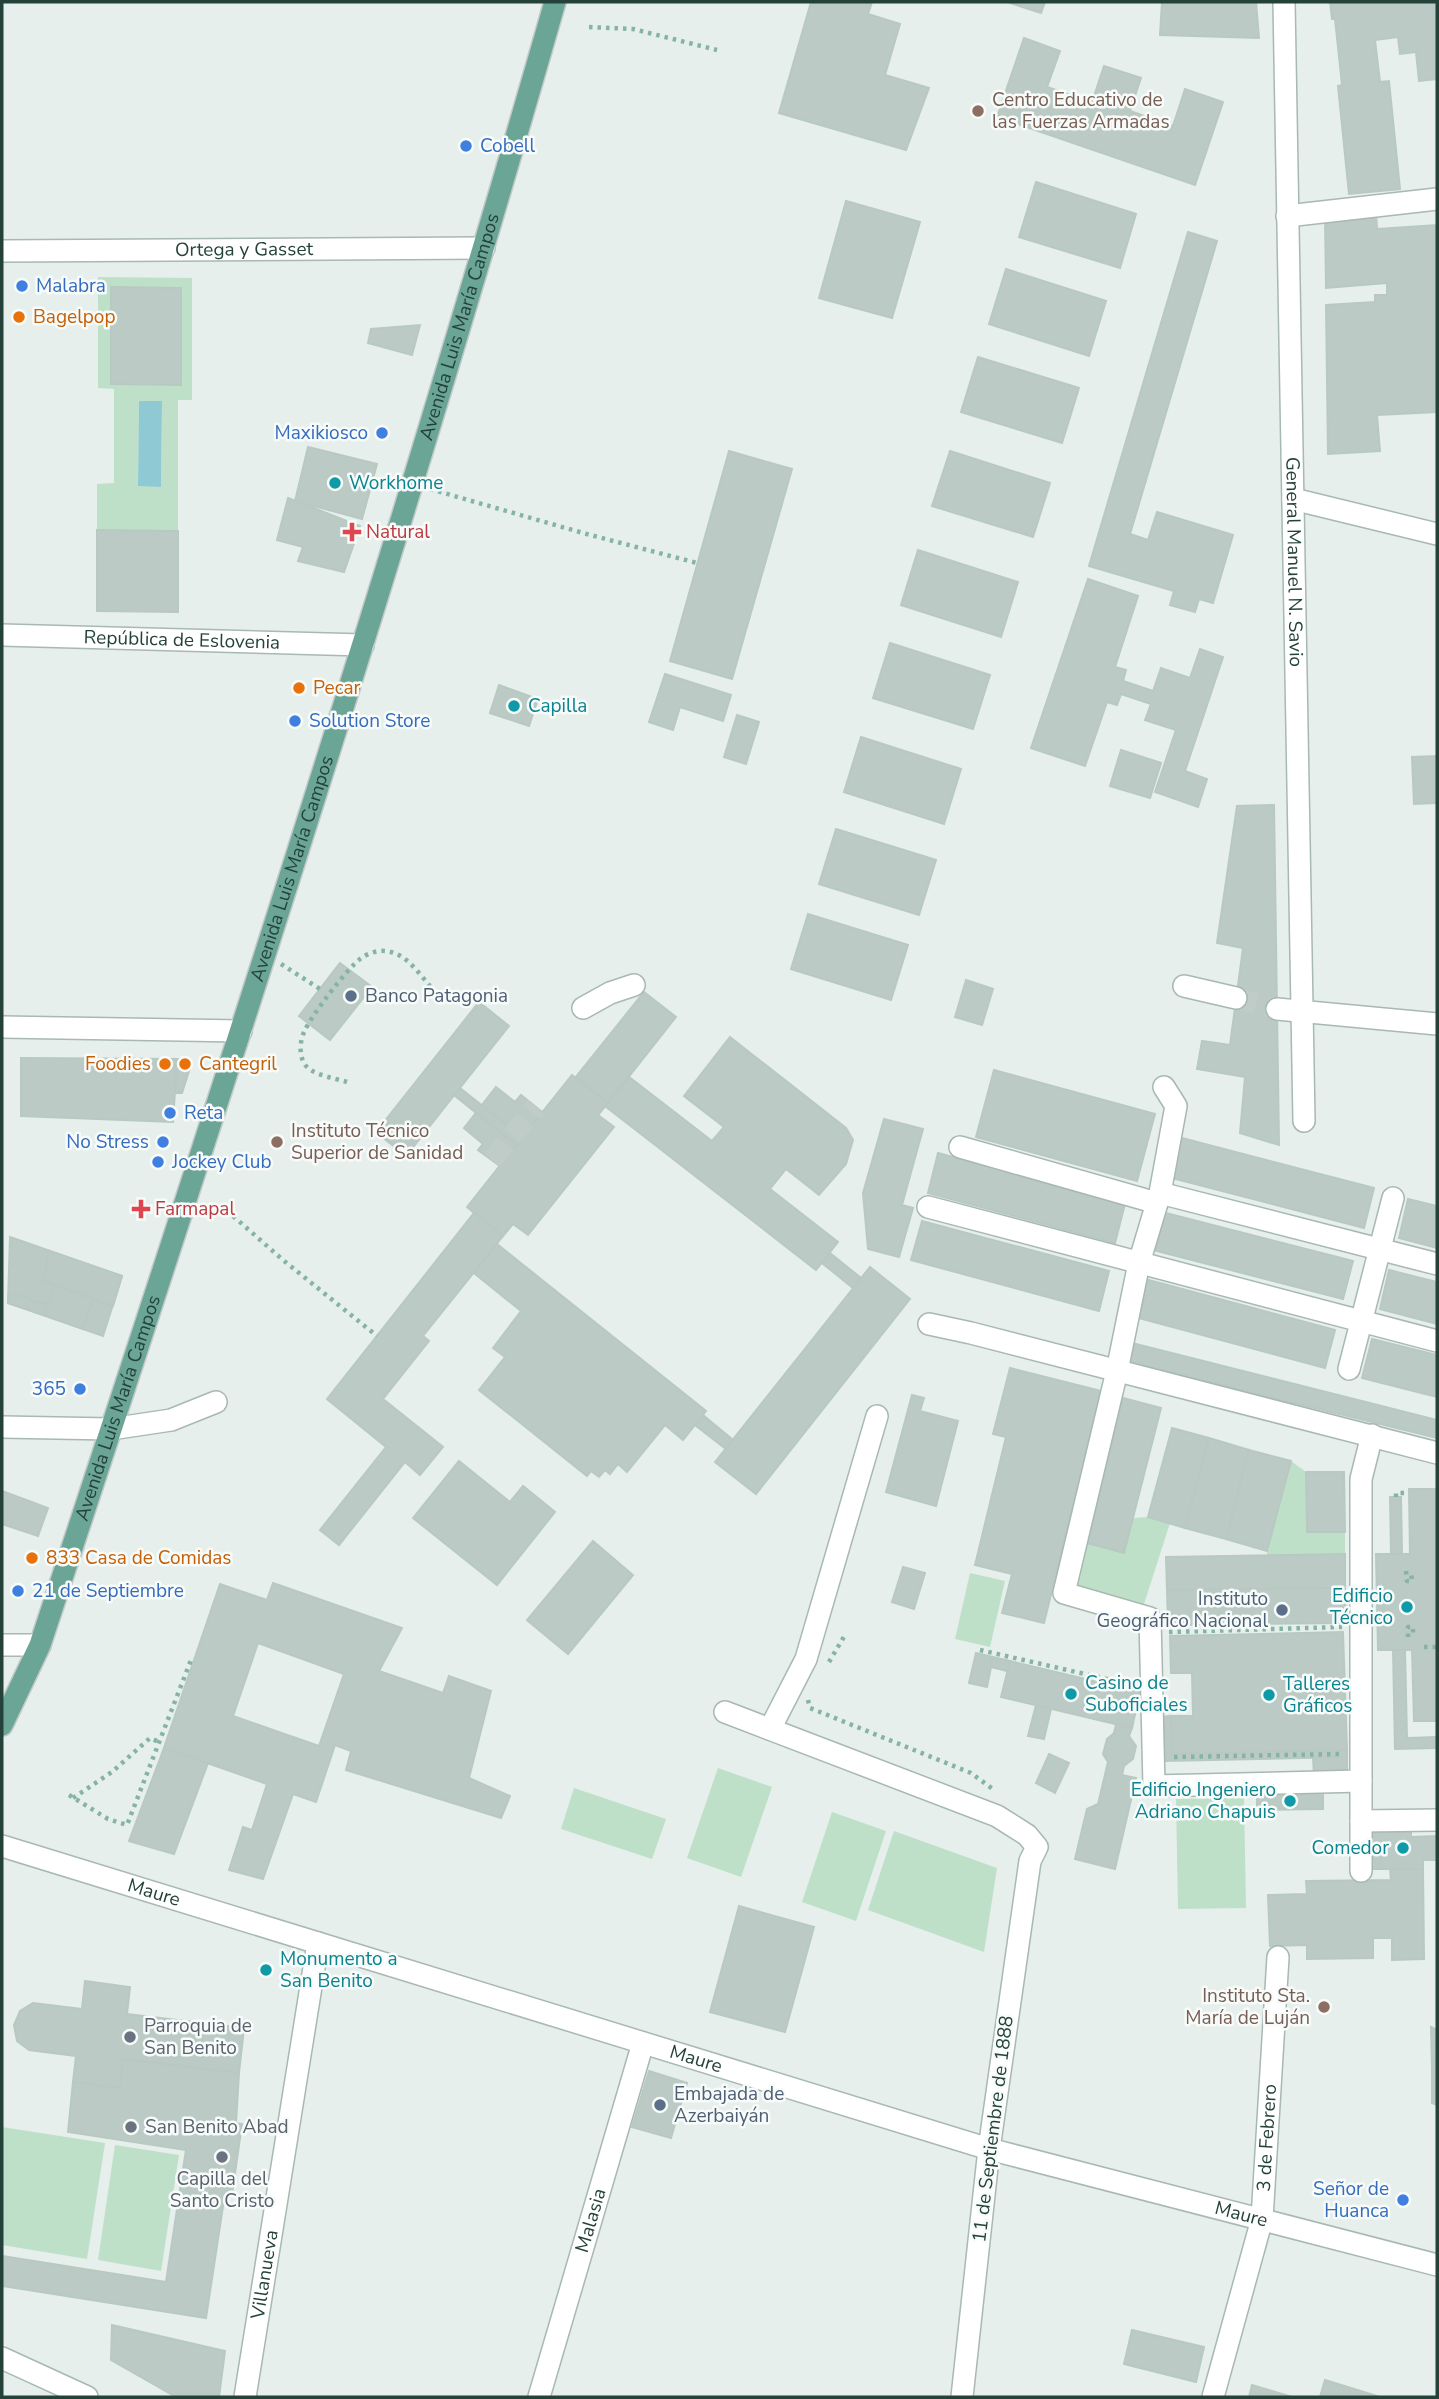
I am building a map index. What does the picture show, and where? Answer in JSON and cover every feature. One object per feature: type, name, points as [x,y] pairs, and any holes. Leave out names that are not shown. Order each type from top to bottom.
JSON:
[{"type":"main road","name":"Avenida Luis María Campos","points":[[2,1725],[40,1645],[241,1031],[412,485],[555,2]]},
{"type":"street","name":"General Manuel N. Savio","points":[[1284,2],[1304,1121]]},
{"type":"street","points":[[1287,216],[1437,199]]},
{"type":"street","name":"Ortega y Gasset","points":[[2,251],[484,248]]},
{"type":"street","points":[[1293,499],[1437,534]]},
{"type":"street","name":"República de Eslovenia","points":[[2,635],[363,645]]},
{"type":"street","points":[[583,1008],[610,993],[634,985]]},
{"type":"street","points":[[1184,986],[1236,998]]},
{"type":"street","points":[[1278,1009],[1437,1024]]},
{"type":"street","points":[[2,1027],[241,1031]]},
{"type":"street","points":[[1164,1087],[1176,1106],[1159,1198],[1139,1263],[1117,1371],[1064,1593],[1150,1618],[1154,1786],[1361,1781]]},
{"type":"street","points":[[960,1147],[1159,1198],[1437,1264]]},
{"type":"street","points":[[1349,1368],[1393,1198]]},
{"type":"street","points":[[928,1207],[1437,1341]]},
{"type":"street","points":[[929,1324],[1437,1453]]},
{"type":"street","points":[[2,1427],[111,1429],[171,1420],[216,1402]]},
{"type":"street","points":[[725,1712],[770,1729],[806,1659],[877,1416]]},
{"type":"street","points":[[1361,1871],[1361,1479],[1373,1435]]},
{"type":"street","points":[[2,1645],[40,1645]]},
{"type":"street","name":"11 de Septiembre de 1888","points":[[770,1729],[997,1816],[1027,1835],[1037,1847],[1030,1861],[989,2149],[962,2397]]},
{"type":"street","points":[[1361,1821],[1437,1820]]},
{"type":"street","name":"Maure","points":[[2,1846],[989,2149],[1437,2265]]},
{"type":"street","name":"Villanueva","points":[[244,2397],[318,1943]]},
{"type":"street","name":"3 de Febrero","points":[[1213,2397],[1262,2219],[1278,1957]]},
{"type":"street","name":"Malasia","points":[[538,2397],[643,2043]]},
{"type":"street","points":[[2,2358],[88,2397]]},
{"type":"path","points":[[589,27],[633,29],[717,50]]},
{"type":"path","points":[[412,485],[451,493],[482,505],[697,563]]},
{"type":"path","points":[[347,1082],[304,1065],[301,1041],[309,1024],[350,970],[366,955],[378,951],[388,952],[406,959],[430,986]]},
{"type":"path","points":[[265,954],[320,989]]},
{"type":"path","points":[[233,1216],[377,1336]]},
{"type":"path","points":[[1396,1497],[1396,1493],[1408,1493]]},
{"type":"path","points":[[1150,1632],[1361,1627]]},
{"type":"path","points":[[826,1667],[845,1636]]},
{"type":"path","points":[[1424,1647],[1437,1647]]},
{"type":"path","points":[[979,1650],[1151,1689]]},
{"type":"path","points":[[159,1742],[149,1738],[113,1772],[71,1797],[108,1819],[127,1825],[191,1660]]},
{"type":"path","points":[[807,1698],[810,1708],[971,1773],[1003,1797]]},
{"type":"path","points":[[1168,1757],[1347,1754]]},
{"type":"green space","points":[[98,277],[192,278],[192,400],[178,400],[178,531],[97,530],[97,484],[114,483],[114,389],[98,388]],"holes":[[[139,401],[162,401],[161,487],[138,485]]]},
{"type":"green space","points":[[1291,1461],[1306,1472],[1307,1531],[1345,1532],[1345,1554],[1267,1556]]},
{"type":"green space","points":[[1148,1517],[1170,1523],[1144,1604],[1076,1587],[1087,1543],[1124,1553],[1133,1518]]},
{"type":"green space","points":[[970,1573],[1005,1581],[990,1647],[955,1639]]},
{"type":"green space","points":[[718,1768],[772,1787],[741,1877],[687,1858]]},
{"type":"green space","points":[[574,1788],[666,1819],[652,1859],[561,1829]]},
{"type":"green space","points":[[1244,1798],[1246,1908],[1178,1909],[1176,1799]]},
{"type":"green space","points":[[832,1812],[886,1831],[856,1921],[802,1902]]},
{"type":"green space","points":[[894,1831],[997,1868],[984,1952],[868,1910]]},
{"type":"green space","points":[[2,2127],[105,2143],[87,2259],[2,2245]]},
{"type":"green space","points":[[115,2145],[179,2155],[161,2271],[98,2260]]},
{"type":"water","points":[[139,401],[162,401],[161,487],[138,486]]},
{"type":"building","points":[[811,2],[872,2],[868,14],[900,24],[885,75],[929,88],[906,150],[779,113]]},
{"type":"building","points":[[1007,2],[1045,2],[1041,13]]},
{"type":"building","points":[[1162,2],[1256,2],[1259,38],[1160,35]]},
{"type":"building","points":[[1330,2],[1437,2],[1437,79],[1419,81],[1416,52],[1400,54],[1398,37],[1375,40],[1380,82],[1389,81],[1400,189],[1349,194],[1338,86],[1342,85],[1335,19],[1332,19]]},
{"type":"building","points":[[1024,38],[1060,51],[1047,87],[1092,102],[1104,66],[1141,78],[1130,111],[1173,126],[1185,89],[1223,102],[1195,185],[997,117]]},
{"type":"building","points":[[1036,182],[1136,214],[1120,268],[1019,237]]},
{"type":"building","points":[[846,201],[920,222],[892,318],[819,298]]},
{"type":"building","points":[[1376,211],[1377,229],[1437,225],[1437,412],[1377,415],[1380,451],[1328,454],[1326,305],[1375,302],[1375,295],[1387,295],[1387,283],[1326,288],[1325,216]]},
{"type":"building","points":[[1188,232],[1217,241],[1130,534],[1148,540],[1157,512],[1233,535],[1213,603],[1199,599],[1195,612],[1170,605],[1174,591],[1089,566]]},
{"type":"building","points":[[1006,269],[1106,301],[1089,356],[989,324]]},
{"type":"building","points":[[111,287],[181,288],[181,385],[111,384]]},
{"type":"building","points":[[420,325],[412,355],[368,343],[371,329]]},
{"type":"building","points":[[978,357],[1079,388],[1062,443],[961,412]]},
{"type":"building","name":"Workhome","points":[[308,447],[377,464],[362,519],[295,501]]},
{"type":"building","points":[[729,451],[792,469],[732,679],[670,661]]},
{"type":"building","points":[[950,451],[1050,483],[1033,537],[932,506]]},
{"type":"building","points":[[288,498],[360,526],[344,572],[298,561],[303,547],[277,540]]},
{"type":"building","points":[[97,530],[178,531],[178,612],[97,611]]},
{"type":"building","points":[[918,550],[1018,582],[1001,637],[901,605]]},
{"type":"building","points":[[1088,579],[1138,596],[1115,667],[1126,670],[1123,681],[1153,691],[1161,668],[1190,678],[1200,649],[1223,657],[1185,771],[1207,779],[1198,807],[1155,792],[1176,730],[1145,720],[1151,704],[1121,694],[1117,705],[1107,702],[1085,766],[1031,748]]},
{"type":"building","points":[[890,643],[990,675],[973,729],[873,698]]},
{"type":"building","points":[[665,674],[731,695],[723,721],[680,707],[673,730],[649,722]]},
{"type":"building","name":"Capilla","points":[[499,685],[538,699],[529,726],[490,713]]},
{"type":"building","points":[[737,715],[759,722],[746,764],[724,757]]},
{"type":"building","points":[[861,737],[961,769],[944,824],[844,792]]},
{"type":"building","points":[[1121,750],[1161,763],[1150,798],[1110,786]]},
{"type":"building","points":[[1437,756],[1437,803],[1414,804],[1412,757]]},
{"type":"building","points":[[1274,805],[1279,1145],[1240,1133],[1245,1077],[1197,1069],[1202,1041],[1230,1045],[1243,948],[1217,943],[1237,806]]},
{"type":"building","points":[[836,829],[936,860],[919,915],[819,884]]},
{"type":"building","points":[[808,914],[908,945],[891,1000],[791,969]]},
{"type":"building","points":[[340,963],[372,987],[330,1040],[299,1016]]},
{"type":"building","points":[[966,980],[993,989],[982,1025],[955,1017]]},
{"type":"building","points":[[644,992],[676,1017],[608,1103],[575,1078]]},
{"type":"building","points":[[479,1002],[509,1026],[406,1156],[376,1132]]},
{"type":"building","points":[[730,1037],[846,1128],[853,1140],[846,1164],[819,1195],[786,1169],[770,1189],[838,1242],[816,1270],[605,1106],[629,1077],[712,1141],[724,1127],[684,1096]]},
{"type":"building","points":[[21,1058],[177,1059],[173,1122],[21,1116]]},
{"type":"building","points":[[177,1059],[186,1059],[191,1065],[182,1093],[175,1093]]},
{"type":"building","points":[[994,1070],[1155,1114],[1137,1181],[976,1137]]},
{"type":"building","points":[[572,1075],[608,1103],[598,1115],[614,1127],[528,1235],[513,1224],[503,1236],[467,1207]]},
{"type":"building","points":[[496,1087],[515,1102],[521,1095],[542,1112],[500,1166],[478,1150],[483,1144],[464,1128]]},
{"type":"building","points":[[460,1088],[522,1137],[516,1145],[454,1095]]},
{"type":"building","points":[[884,1119],[923,1129],[902,1205],[913,1208],[899,1257],[868,1249],[863,1193]]},
{"type":"building","points":[[1182,1138],[1374,1188],[1364,1228],[1172,1178]]},
{"type":"building","points":[[938,1153],[1125,1204],[1115,1243],[928,1193]]},
{"type":"building","points":[[1408,1199],[1437,1206],[1437,1248],[1399,1238]]},
{"type":"building","points":[[1162,1212],[1353,1261],[1343,1299],[1153,1250]]},
{"type":"building","points":[[474,1213],[503,1236],[423,1336],[429,1341],[383,1399],[443,1447],[420,1475],[405,1462],[339,1545],[320,1530],[386,1447],[327,1399]]},
{"type":"building","points":[[922,1221],[1109,1271],[1099,1311],[911,1260]]},
{"type":"building","points":[[10,1237],[122,1276],[103,1336],[8,1303]]},
{"type":"building","points":[[497,1244],[706,1411],[683,1440],[665,1425],[627,1472],[618,1464],[610,1474],[605,1470],[599,1477],[591,1471],[587,1476],[479,1390],[505,1357],[493,1348],[521,1311],[474,1273]]},
{"type":"building","points":[[49,1251],[122,1276],[113,1306],[43,1281]]},
{"type":"building","points":[[830,1253],[861,1278],[853,1288],[822,1263]]},
{"type":"building","points":[[870,1267],[910,1299],[756,1494],[715,1462]]},
{"type":"building","points":[[1389,1270],[1437,1282],[1437,1324],[1380,1309]]},
{"type":"building","points":[[1145,1279],[1335,1330],[1325,1368],[1135,1317]]},
{"type":"building","points":[[55,1285],[93,1299],[83,1329],[44,1315]]},
{"type":"building","points":[[9,1293],[48,1305],[44,1315],[8,1303]]},
{"type":"building","points":[[1372,1339],[1437,1355],[1437,1397],[1362,1378]]},
{"type":"building","points":[[1128,1342],[1437,1420],[1437,1438],[1124,1361]]},
{"type":"building","points":[[1010,1368],[1101,1391],[1044,1623],[1002,1613],[1012,1574],[975,1565],[1006,1437],[993,1434]]},
{"type":"building","points":[[912,1395],[924,1398],[920,1411],[958,1421],[936,1506],[886,1492]]},
{"type":"building","points":[[1123,1398],[1161,1408],[1124,1553],[1087,1543]]},
{"type":"building","points":[[703,1415],[733,1440],[726,1449],[695,1425]]},
{"type":"building","points":[[1172,1428],[1209,1438],[1185,1528],[1148,1517]]},
{"type":"building","points":[[1209,1438],[1249,1450],[1226,1539],[1185,1528]]},
{"type":"building","points":[[1249,1450],[1291,1461],[1267,1551],[1226,1539]]},
{"type":"building","points":[[459,1461],[510,1502],[523,1486],[555,1512],[497,1585],[413,1518]]},
{"type":"building","points":[[1306,1472],[1344,1472],[1345,1532],[1307,1532]]},
{"type":"building","name":"Edificio Técnico","points":[[1409,1489],[1437,1489],[1437,1721],[1414,1721],[1412,1650],[1378,1650],[1376,1554],[1410,1554]]},
{"type":"building","points":[[2,1491],[48,1508],[38,1536],[2,1524]]},
{"type":"building","points":[[1390,1497],[1401,1497],[1402,1554],[1391,1554]]},
{"type":"building","points":[[593,1541],[633,1575],[568,1654],[527,1620]]},
{"type":"building","points":[[1345,1554],[1345,1588],[1167,1590],[1166,1557]]},
{"type":"building","points":[[903,1567],[925,1573],[914,1609],[892,1602]]},
{"type":"building","points":[[273,1583],[402,1628],[379,1671],[443,1693],[449,1676],[491,1691],[469,1778],[510,1796],[501,1818],[346,1770],[351,1751],[335,1745],[316,1802],[293,1794],[263,1879],[229,1870],[243,1827],[252,1830],[267,1784],[164,1748],[220,1584],[267,1600]],"holes":[[[258,1643],[344,1674],[319,1746],[233,1716]]]},
{"type":"building","points":[[1345,1588],[1346,1623],[1168,1625],[1167,1590]]},
{"type":"building","name":"Talleres Gráficos","points":[[1343,1632],[1347,1750],[1172,1754],[1171,1716],[1193,1716],[1192,1673],[1171,1673],[1170,1636]]},
{"type":"building","points":[[1393,1650],[1405,1650],[1407,1738],[1437,1737],[1437,1748],[1395,1749]]},
{"type":"building","points":[[976,1653],[993,1657],[987,1687],[969,1683]]},
{"type":"building","points":[[993,1657],[1010,1661],[1007,1671],[991,1667]]},
{"type":"building","name":"Casino de Suboficiales","points":[[1010,1661],[1140,1692],[1132,1728],[1001,1697]]},
{"type":"building","points":[[1036,1705],[1051,1709],[1044,1739],[1028,1736]]},
{"type":"building","points":[[1171,1716],[1172,1754],[1347,1750],[1347,1757],[1164,1761],[1163,1717]]},
{"type":"building","points":[[1116,1724],[1132,1728],[1129,1736],[1136,1746],[1133,1759],[1124,1766],[1122,1775],[1136,1778],[1115,1869],[1075,1859],[1087,1809],[1098,1804],[1108,1762],[1103,1754],[1107,1739],[1114,1733]]},
{"type":"building","points":[[164,1748],[208,1763],[174,1854],[129,1841]]},
{"type":"building","points":[[1049,1754],[1069,1763],[1055,1793],[1036,1783]]},
{"type":"building","points":[[1347,1757],[1347,1774],[1314,1775],[1313,1758]]},
{"type":"building","name":"Edificio Ingeniero Adriano Chapuis","points":[[1323,1792],[1323,1809],[1257,1810],[1257,1793]]},
{"type":"building","name":"Comedor","points":[[1411,1826],[1411,1837],[1437,1836],[1437,1860],[1423,1860],[1423,1869],[1370,1869],[1369,1827]]},
{"type":"building","points":[[1390,1869],[1423,1869],[1424,1959],[1392,1960],[1392,1938],[1373,1938],[1373,1958],[1307,1959],[1307,1945],[1270,1946],[1268,1895],[1307,1894],[1306,1881],[1391,1880]]},
{"type":"building","points":[[739,1906],[814,1927],[785,2032],[710,2012]]},
{"type":"building","name":"Parroquia de San Benito","points":[[85,1981],[130,1987],[127,2014],[244,2028],[239,2073],[123,2059],[120,2088],[73,2082],[76,2056],[29,2050],[17,2041],[14,2025],[20,2011],[33,2003],[82,2009]]},
{"type":"building","points":[[1431,2027],[1437,2030],[1437,2070],[1432,2068]]},
{"type":"building","points":[[123,2059],[239,2073],[236,2123],[242,2124],[232,2194],[225,2193],[206,2318],[2,2286],[2,2256],[166,2282],[186,2150],[68,2132],[73,2082],[120,2088]]},
{"type":"building","points":[[1432,2068],[1437,2070],[1437,2105],[1432,2103]]},
{"type":"building","name":"Embajada de Azerbaiyán","points":[[649,2071],[687,2083],[671,2138],[632,2127]]},
{"type":"building","points":[[112,2325],[225,2351],[219,2397],[176,2397],[111,2360]]},
{"type":"building","points":[[1132,2330],[1204,2347],[1196,2382],[1124,2364]]},
{"type":"building","points":[[1325,2380],[1380,2397],[1320,2397]]},
{"type":"building","points":[[1252,2385],[1292,2397],[1249,2397]]},
{"type":"tunnel","points":[[1236,998],[1277,1009]]},
{"type":"tunnel","points":[[492,1160],[536,1107]]},
{"type":"place","name":"Centro Educativo de las Fuerzas Armadas","points":[[978,111]]},
{"type":"place","name":"Cobell","points":[[466,146]]},
{"type":"place","name":"Malabra","points":[[22,286]]},
{"type":"place","name":"Bagelpop","points":[[19,317]]},
{"type":"place","name":"Maxikiosco","points":[[382,433]]},
{"type":"place","name":"Workhome","points":[[335,483]]},
{"type":"place","name":"Natural","points":[[352,532]]},
{"type":"place","name":"Pecar","points":[[299,688]]},
{"type":"place","name":"Capilla","points":[[514,706]]},
{"type":"place","name":"Solution Store","points":[[295,721]]},
{"type":"place","name":"Banco Patagonia","points":[[351,996]]},
{"type":"place","name":"Foodies","points":[[165,1064]]},
{"type":"place","name":"Cantegril","points":[[185,1064]]},
{"type":"place","name":"Reta","points":[[170,1113]]},
{"type":"place","name":"No Stress","points":[[163,1142]]},
{"type":"place","name":"Instituto Técnico Superior de Sanidad","points":[[277,1142]]},
{"type":"place","name":"Jockey Club","points":[[158,1162]]},
{"type":"place","name":"Farmapal","points":[[141,1209]]},
{"type":"place","name":"365","points":[[80,1389]]},
{"type":"place","name":"833 Casa de Comidas","points":[[32,1558]]},
{"type":"place","name":"21 de Septiembre","points":[[18,1591]]},
{"type":"place","name":"Edificio Técnico","points":[[1407,1607]]},
{"type":"place","name":"Instituto Geográfico Nacional","points":[[1282,1610]]},
{"type":"place","name":"Casino de Suboficiales","points":[[1071,1694]]},
{"type":"place","name":"Talleres Gráficos","points":[[1269,1695]]},
{"type":"place","name":"Edificio Ingeniero Adriano Chapuis","points":[[1290,1801]]},
{"type":"place","name":"Comedor","points":[[1403,1848]]},
{"type":"place","name":"Monumento a San Benito","points":[[266,1970]]},
{"type":"place","name":"Instituto Sta. María de Luján","points":[[1324,2007]]},
{"type":"place","name":"Parroquia de San Benito","points":[[130,2037]]},
{"type":"place","name":"Embajada de Azerbaiyán","points":[[660,2105]]},
{"type":"place","name":"San Benito Abad","points":[[131,2127]]},
{"type":"place","name":"Capilla del Santo Cristo","points":[[222,2157]]},
{"type":"place","name":"Señor de Huanca","points":[[1403,2200]]}]
